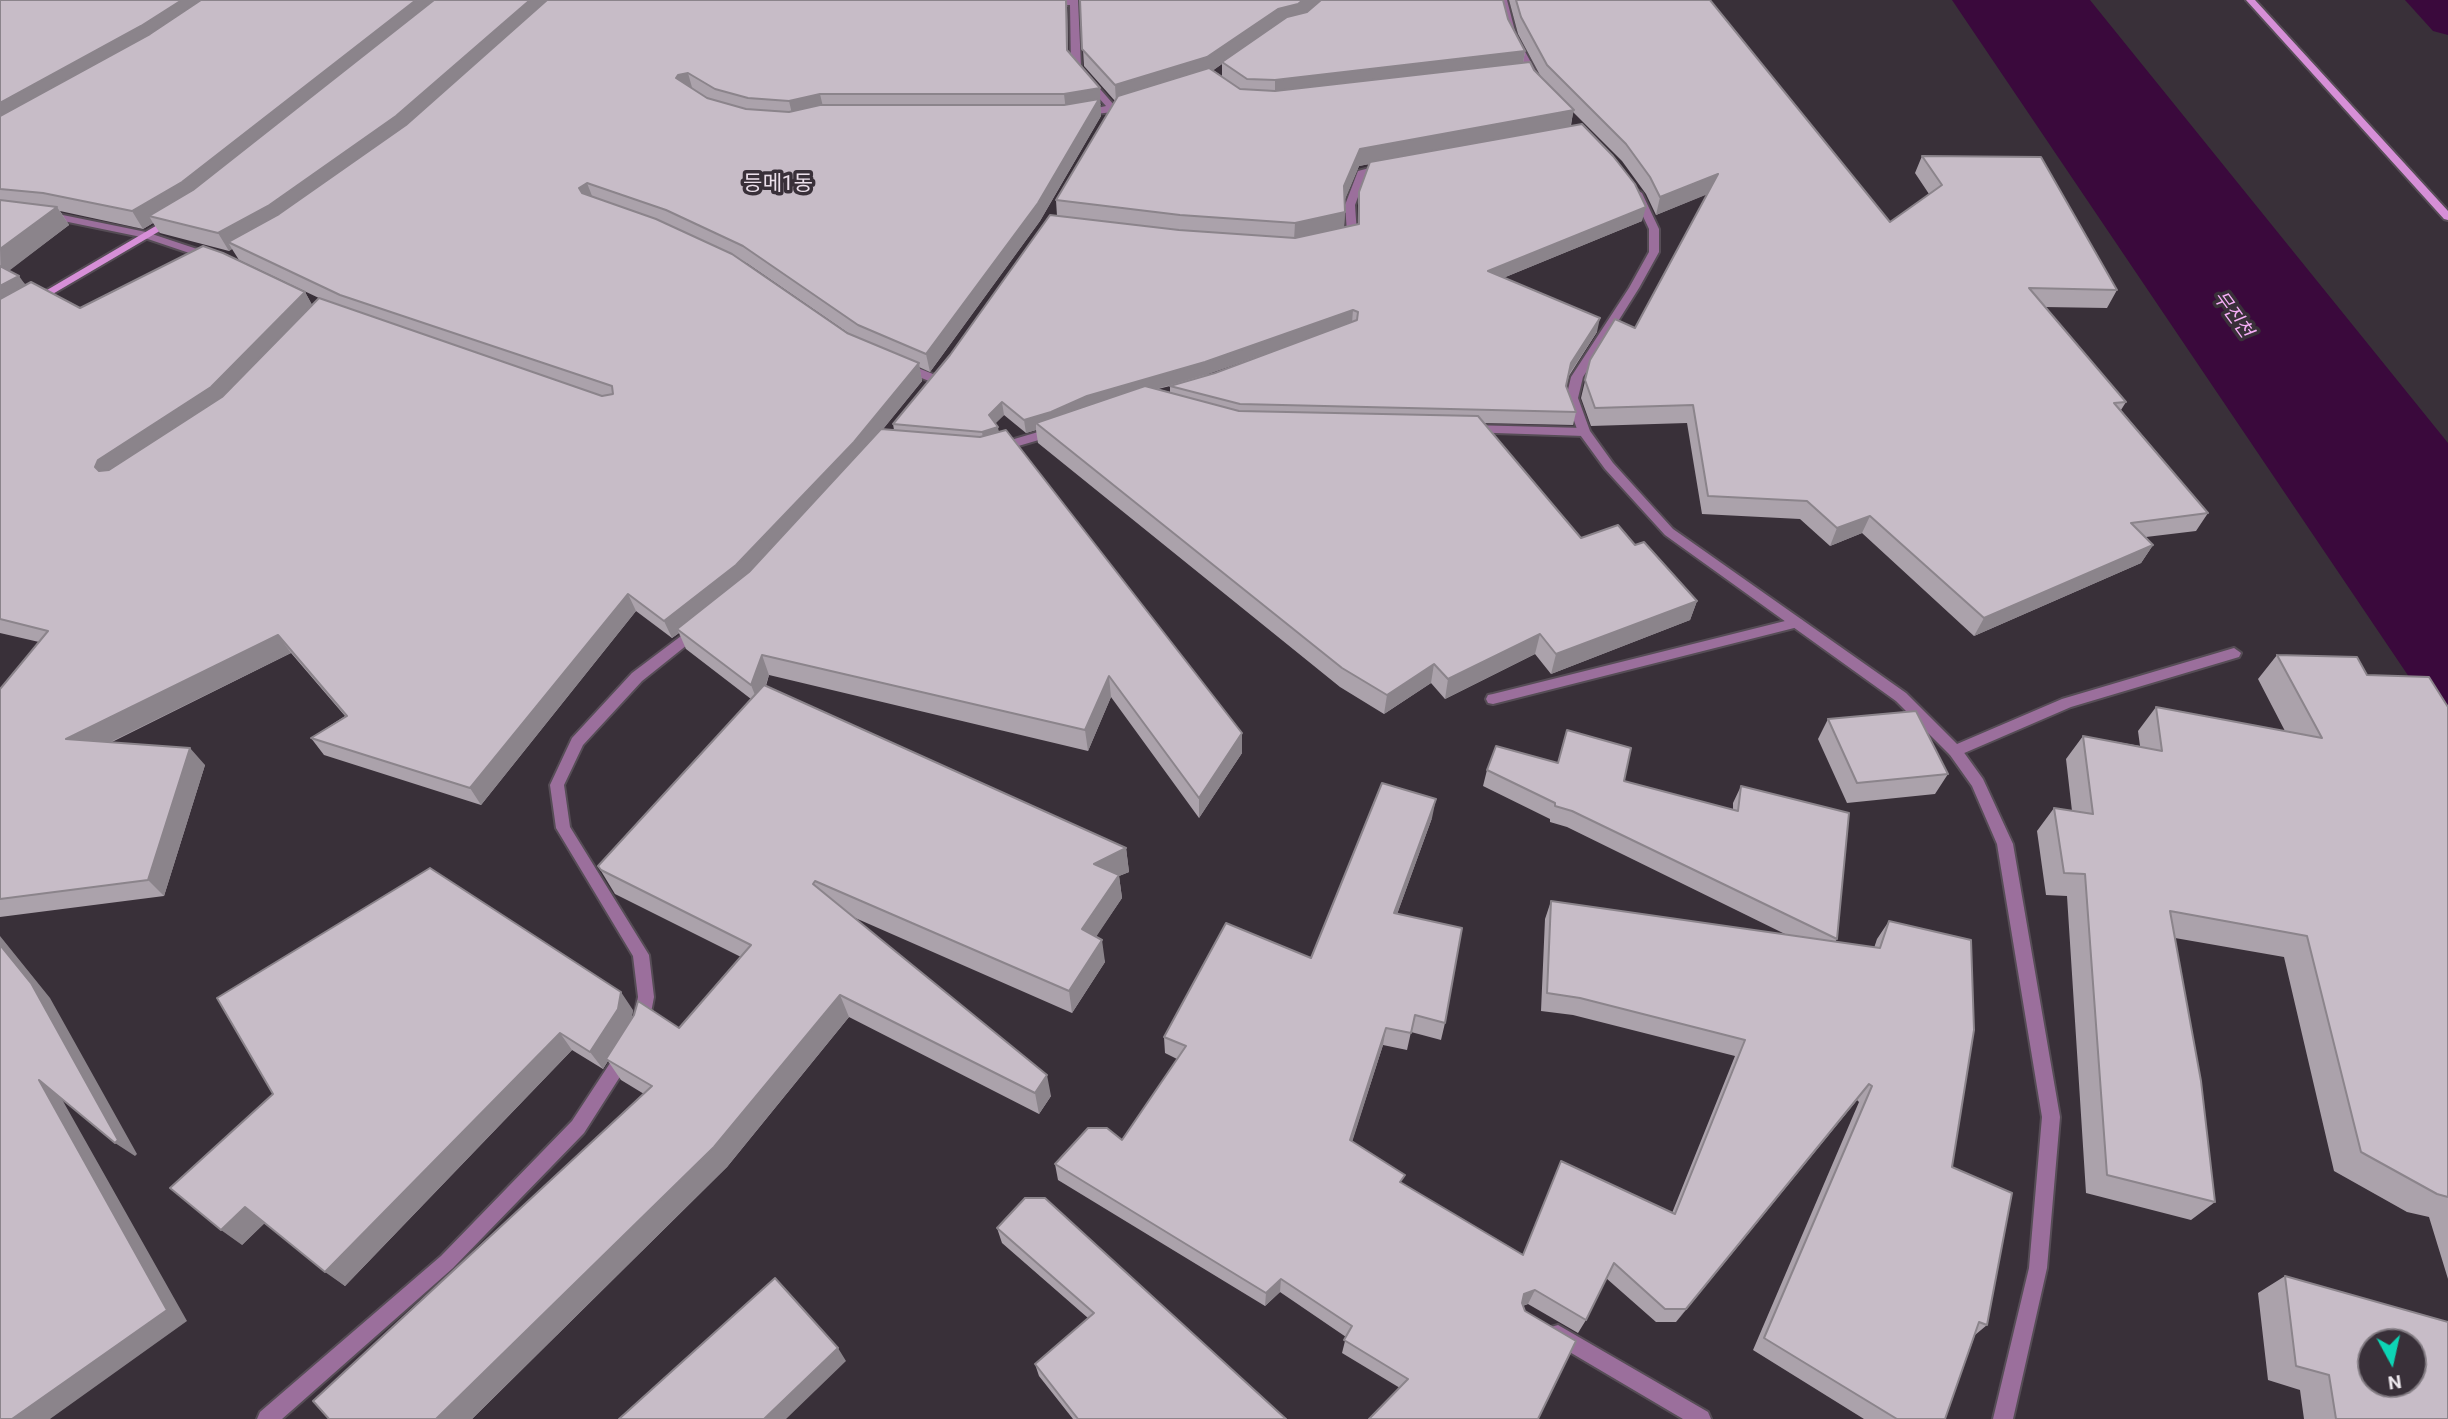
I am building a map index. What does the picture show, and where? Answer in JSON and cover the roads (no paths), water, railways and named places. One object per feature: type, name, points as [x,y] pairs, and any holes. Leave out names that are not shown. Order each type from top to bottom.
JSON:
[{"type":"street","points":[[1503,0],[1525,74],[1547,94]]},
{"type":"street","points":[[2250,0],[2448,217]]},
{"type":"street","points":[[1033,3],[1074,1],[1076,67],[1110,115]]},
{"type":"street","points":[[1066,117],[1110,115],[1137,102]]},
{"type":"street","points":[[1328,239],[1352,234],[1350,205],[1363,171],[1391,166]]},
{"type":"street","points":[[1631,185],[1654,229],[1654,252],[1577,377],[1572,398],[1584,432],[1608,467],[1669,532],[1901,697],[1955,751],[1978,783],[2005,844],[2051,1117],[2038,1268],[2003,1419]]},
{"type":"street","points":[[41,215],[146,235],[224,261]]},
{"type":"street","points":[[22,307],[177,216]]},
{"type":"street","points":[[896,363],[930,385],[946,364]]},
{"type":"street","points":[[984,452],[1069,426]]},
{"type":"street","points":[[1460,429],[1584,432]]},
{"type":"street","points":[[267,1419],[447,1262],[578,1127],[640,1030],[646,997],[641,955],[563,828],[557,785],[577,742],[637,677],[708,620]]},
{"type":"street","points":[[1493,699],[1797,623]]},
{"type":"street","points":[[1955,751],[2067,703],[2234,653]]},
{"type":"street","points":[[1539,1322],[1701,1419]]},
{"type":"water","name":"무진천","points":[[1952,0],[2090,0],[2448,443],[2448,740],[2430,708]]},
{"type":"waterway","points":[[2426,0],[2448,22]]},
{"type":"district","name":"등메1동","points":[[778,185]]}]
